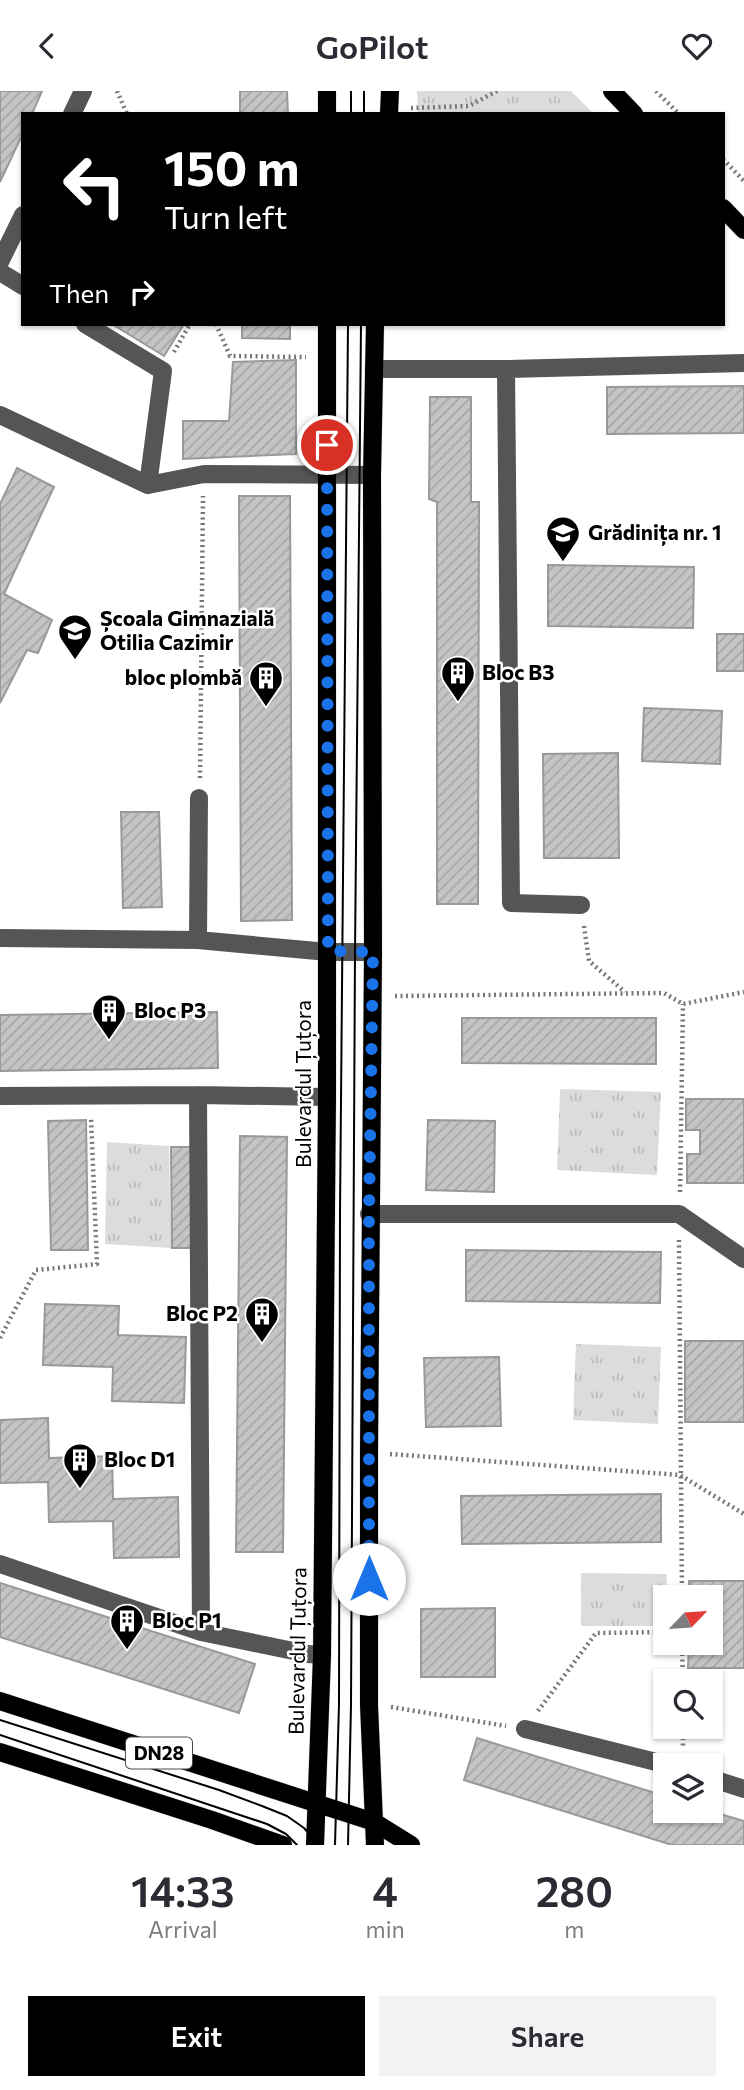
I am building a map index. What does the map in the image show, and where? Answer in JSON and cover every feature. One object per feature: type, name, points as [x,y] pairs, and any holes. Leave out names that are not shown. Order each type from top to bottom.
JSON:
[{"type":"main road","points":[[327,91],[327,112]]},
{"type":"main road","points":[[612,91],[632,112]]},
{"type":"main road","points":[[725,210],[744,230]]},
{"type":"main road","name":"Bulevardul Țuțora","points":[[315,1845],[322,1655],[327,1097],[327,326]]},
{"type":"main road","points":[[375,326],[372,475],[373,996],[369,1214],[369,1705],[375,1845]]},
{"type":"main road","name":"DN28","points":[[0,1701],[374,1822]]},
{"type":"main road","name":"DN28","points":[[0,1752],[283,1845]]},
{"type":"main road","points":[[374,1822],[411,1845]]},
{"type":"street","points":[[73,112],[83,91]]},
{"type":"street","points":[[0,262],[21,219]]},
{"type":"street","points":[[0,272],[21,285]]},
{"type":"street","points":[[88,326],[163,371],[148,485]]},
{"type":"street","points":[[374,369],[506,369],[744,363]]},
{"type":"street","points":[[506,369],[511,904],[581,905]]},
{"type":"street","points":[[0,415],[148,485],[204,474],[372,475]]},
{"type":"street","points":[[198,940],[200,798]]},
{"type":"street","points":[[0,938],[198,940],[373,952]]},
{"type":"street","points":[[198,1095],[201,1632]]},
{"type":"street","points":[[0,1096],[327,1097]]},
{"type":"street","points":[[369,1214],[679,1215],[744,1259]]},
{"type":"street","points":[[0,1564],[201,1632],[322,1655]]},
{"type":"street","points":[[525,1729],[653,1761]]},
{"type":"street","points":[[723,1782],[744,1789]]},
{"type":"path","points":[[117,91],[126,112]]},
{"type":"path","points":[[389,104],[469,106],[497,91]]},
{"type":"path","points":[[656,91],[676,112]]},
{"type":"path","points":[[725,161],[744,181]]},
{"type":"path","points":[[163,371],[189,326]]},
{"type":"path","points":[[217,326],[230,356],[328,357]]},
{"type":"path","points":[[200,798],[204,474]]},
{"type":"path","points":[[581,905],[589,961],[625,993]]},
{"type":"path","points":[[373,996],[664,993],[683,1004],[744,992]]},
{"type":"path","points":[[682,1585],[679,1215],[683,1004]]},
{"type":"path","points":[[0,1338],[36,1270],[97,1264],[91,1095]]},
{"type":"path","points":[[369,1452],[680,1475],[744,1514]]},
{"type":"path","points":[[383,1706],[525,1729],[596,1633],[653,1632]]},
{"type":"green space","points":[[417,91],[571,91],[592,112],[418,112]]},
{"type":"green space","points":[[560,1089],[661,1092],[657,1175],[557,1170]]},
{"type":"green space","points":[[107,1142],[169,1146],[171,1248],[105,1244]]},
{"type":"green space","points":[[576,1344],[661,1347],[658,1424],[573,1420]]},
{"type":"green space","points":[[581,1573],[667,1574],[667,1585],[653,1585],[653,1626],[581,1626]]},
{"type":"building","points":[[0,91],[42,91],[33,112],[21,112],[21,137],[0,182]]},
{"type":"building","points":[[240,91],[287,91],[288,112],[240,112]]},
{"type":"building","points":[[115,326],[183,326],[164,356]]},
{"type":"building","points":[[242,326],[290,326],[290,339],[242,338]]},
{"type":"building","points":[[296,360],[296,454],[183,459],[183,421],[229,421],[233,362]]},
{"type":"building","points":[[744,386],[744,433],[607,434],[607,387]]},
{"type":"building","name":"Bloc B3","points":[[430,397],[471,397],[471,502],[479,502],[478,904],[437,904],[437,502],[429,499]]},
{"type":"building","points":[[17,468],[54,487],[4,594],[52,620],[38,653],[27,650],[0,703],[0,504]]},
{"type":"building","name":"bloc plombă","points":[[239,496],[290,496],[292,920],[241,921]]},
{"type":"building","points":[[548,565],[694,567],[693,628],[548,626]]},
{"type":"building","points":[[717,634],[744,634],[744,671],[717,671]]},
{"type":"building","points":[[644,708],[722,711],[720,764],[642,761]]},
{"type":"building","points":[[618,753],[619,858],[544,858],[543,754]]},
{"type":"building","points":[[121,812],[159,812],[162,907],[123,908]]},
{"type":"building","name":"Bloc P3","points":[[217,1012],[218,1068],[0,1071],[0,1015]]},
{"type":"building","points":[[462,1018],[656,1018],[656,1064],[462,1063]]},
{"type":"building","points":[[686,1099],[744,1099],[744,1183],[687,1183],[687,1154],[700,1154],[700,1130],[686,1130]]},
{"type":"building","points":[[86,1120],[88,1250],[51,1250],[48,1121]]},
{"type":"building","points":[[428,1120],[495,1121],[494,1192],[426,1190]]},
{"type":"building","name":"Bloc P2","points":[[240,1136],[287,1137],[283,1552],[236,1552]]},
{"type":"building","points":[[171,1147],[197,1147],[197,1248],[172,1248]]},
{"type":"building","points":[[466,1250],[661,1252],[660,1303],[466,1301]]},
{"type":"building","points":[[45,1304],[119,1306],[118,1335],[186,1337],[184,1403],[112,1401],[113,1367],[43,1365]]},
{"type":"building","points":[[685,1341],[744,1341],[744,1422],[685,1422]]},
{"type":"building","points":[[499,1357],[501,1426],[426,1427],[424,1358]]},
{"type":"building","name":"Bloc D1","points":[[48,1418],[49,1458],[112,1456],[113,1499],[178,1497],[179,1557],[114,1558],[113,1521],[49,1522],[48,1482],[0,1483],[0,1420]]},
{"type":"building","points":[[661,1494],[661,1542],[462,1544],[461,1496]]},
{"type":"building","points":[[689,1581],[744,1581],[744,1668],[688,1668],[689,1655],[723,1655],[723,1585],[689,1585]]},
{"type":"building","name":"Bloc P1","points":[[0,1583],[255,1664],[239,1713],[0,1637]]},
{"type":"building","points":[[495,1608],[495,1677],[421,1677],[421,1609]]},
{"type":"building","points":[[477,1738],[653,1792],[653,1823],[723,1823],[723,1815],[744,1821],[744,1845],[672,1845],[464,1780]]},
{"type":"tram line","points":[[351,91],[351,112]]},
{"type":"tram line","points":[[364,91],[364,112]]},
{"type":"tram line","points":[[335,1845],[339,1704],[340,1211],[348,326]]},
{"type":"tram line","points":[[348,1845],[361,326]]},
{"type":"tram line","points":[[0,1720],[262,1806],[287,1816],[304,1828],[319,1845]]},
{"type":"tram line","points":[[0,1735],[267,1824],[286,1834],[297,1845]]},
{"type":"place","name":"Grădinița nr. 1","points":[[563,563]]},
{"type":"place","name":"Școala Gimnazială Otilia Cazimir","points":[[75,661]]},
{"type":"place","name":"Bloc B3","points":[[458,703]]},
{"type":"place","name":"bloc plombă","points":[[266,708]]},
{"type":"place","name":"Bloc P3","points":[[109,1041]]},
{"type":"place","name":"Bloc P2","points":[[262,1344]]},
{"type":"place","name":"Bloc D1","points":[[80,1490]]},
{"type":"place","name":"Bloc P1","points":[[127,1651]]},
{"type":"route","points":[[327,445],[328,951],[373,952],[369,1214],[369,1579]]}]
